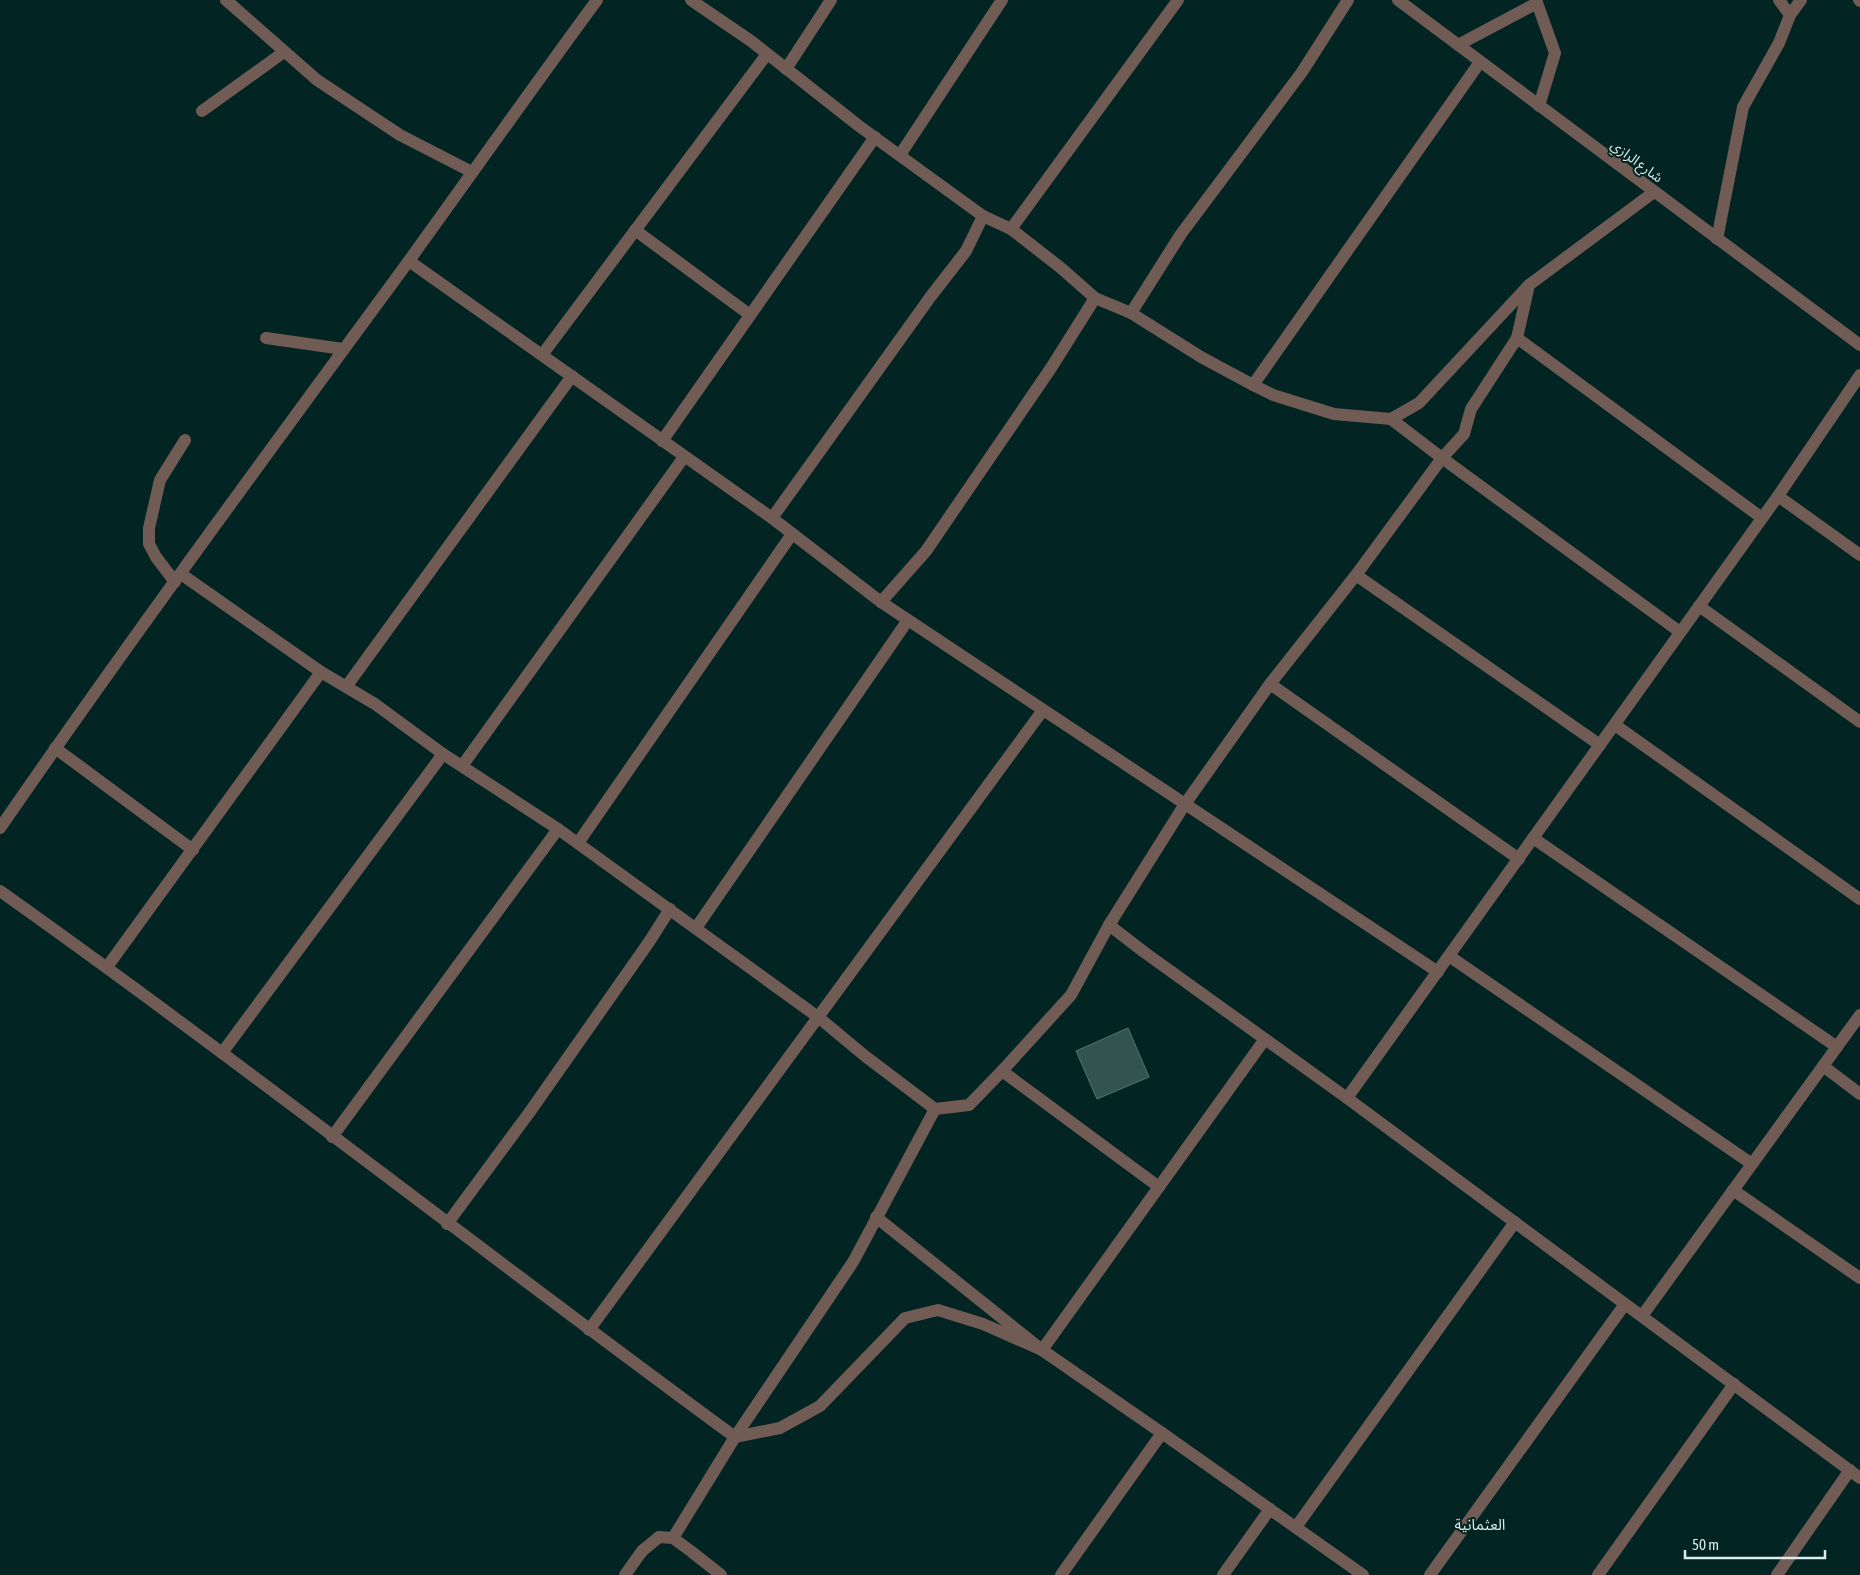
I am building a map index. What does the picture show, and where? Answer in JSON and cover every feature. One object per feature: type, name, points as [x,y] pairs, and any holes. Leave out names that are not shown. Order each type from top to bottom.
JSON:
[{"type":"street","points":[[226,0],[317,80],[400,135],[472,172]]},
{"type":"street","points":[[0,828],[55,748],[597,0]]},
{"type":"street","points":[[691,0],[786,68],[875,137],[983,216],[1011,229],[1061,268],[1095,298],[1132,313],[1201,356],[1273,395],[1334,414],[1391,418],[1419,402],[1529,286],[1654,192]]},
{"type":"street","points":[[786,68],[832,0]]},
{"type":"street","points":[[900,155],[1002,0]]},
{"type":"street","points":[[1011,229],[1178,0]]},
{"type":"street","points":[[1132,313],[1181,234],[1302,72],[1348,0]]},
{"type":"street","name":"شارع الرازي","points":[[1398,0],[1860,345]]},
{"type":"street","points":[[1779,0],[1790,15]]},
{"type":"street","points":[[1717,239],[1743,107],[1779,43],[1790,15],[1801,0]]},
{"type":"street","points":[[1458,45],[1537,2],[1555,53],[1539,106]]},
{"type":"street","points":[[202,111],[284,52]]},
{"type":"street","points":[[542,355],[767,54]]},
{"type":"street","points":[[1253,385],[1480,62]]},
{"type":"street","points":[[662,441],[875,137]]},
{"type":"street","points":[[772,518],[931,296],[966,251],[983,216]]},
{"type":"street","points":[[635,230],[750,315]]},
{"type":"street","points":[[409,260],[772,518],[881,602],[1438,972]]},
{"type":"street","points":[[185,440],[160,480],[149,528],[148,544],[156,557],[178,578],[321,672],[375,704],[443,754],[578,843],[818,1017],[865,1056],[935,1109],[969,1105],[1071,995],[1108,925],[1186,804],[1270,684],[1356,575],[1442,458],[1464,434],[1471,409],[1517,338],[1529,286]]},
{"type":"street","points":[[881,602],[926,551],[1051,368],[1095,298]]},
{"type":"street","points":[[266,338],[343,349]]},
{"type":"street","points":[[1517,338],[1762,518]]},
{"type":"street","points":[[1347,1098],[1778,496],[1860,375]]},
{"type":"street","points":[[346,687],[572,376]]},
{"type":"street","points":[[1391,418],[1442,458],[1680,632]]},
{"type":"street","points":[[462,766],[684,457]]},
{"type":"street","points":[[1778,496],[1860,555]]},
{"type":"street","points":[[578,843],[792,534]]},
{"type":"street","points":[[1356,575],[1600,745]]},
{"type":"street","points":[[1699,606],[1860,722]]},
{"type":"street","points":[[696,928],[908,620]]},
{"type":"street","points":[[107,967],[321,672]]},
{"type":"street","points":[[1270,684],[1518,859]]},
{"type":"street","points":[[589,1330],[1043,710]]},
{"type":"street","points":[[1615,724],[1860,899]]},
{"type":"street","points":[[55,748],[193,850]]},
{"type":"street","points":[[222,1054],[443,754]]},
{"type":"street","points":[[332,1136],[558,829]]},
{"type":"street","points":[[1533,838],[1837,1047]]},
{"type":"street","points":[[0,891],[107,967],[447,1224],[736,1437],[780,1428],[820,1406],[905,1318],[938,1310],[983,1324],[1042,1350]]},
{"type":"street","points":[[447,1224],[558,1072],[670,909]]},
{"type":"street","points":[[1108,925],[1347,1098],[1855,1474],[1777,1575]]},
{"type":"street","points":[[1449,956],[1752,1164]]},
{"type":"street","points":[[1642,1316],[1860,1015]]},
{"type":"street","points":[[1042,1350],[1265,1039]]},
{"type":"street","points":[[1823,1066],[1860,1094]]},
{"type":"street","points":[[1002,1071],[1159,1187]]},
{"type":"street","points":[[673,1538],[736,1437],[853,1262],[935,1109]]},
{"type":"street","points":[[1733,1190],[1860,1278]]},
{"type":"street","points":[[876,1217],[1042,1350],[1363,1575]]},
{"type":"street","points":[[1296,1527],[1515,1222]]},
{"type":"street","points":[[1430,1575],[1625,1304]]},
{"type":"street","points":[[1598,1575],[1734,1384]]},
{"type":"street","points":[[1061,1575],[1162,1433]]},
{"type":"street","points":[[1223,1575],[1270,1509]]},
{"type":"street","points":[[625,1575],[642,1551],[659,1538],[673,1538],[716,1574]]},
{"type":"building","points":[[1128,1028],[1149,1077],[1097,1099],[1076,1051]]},
{"type":"district","name":"العثمانية","points":[[1480,1524]]}]
